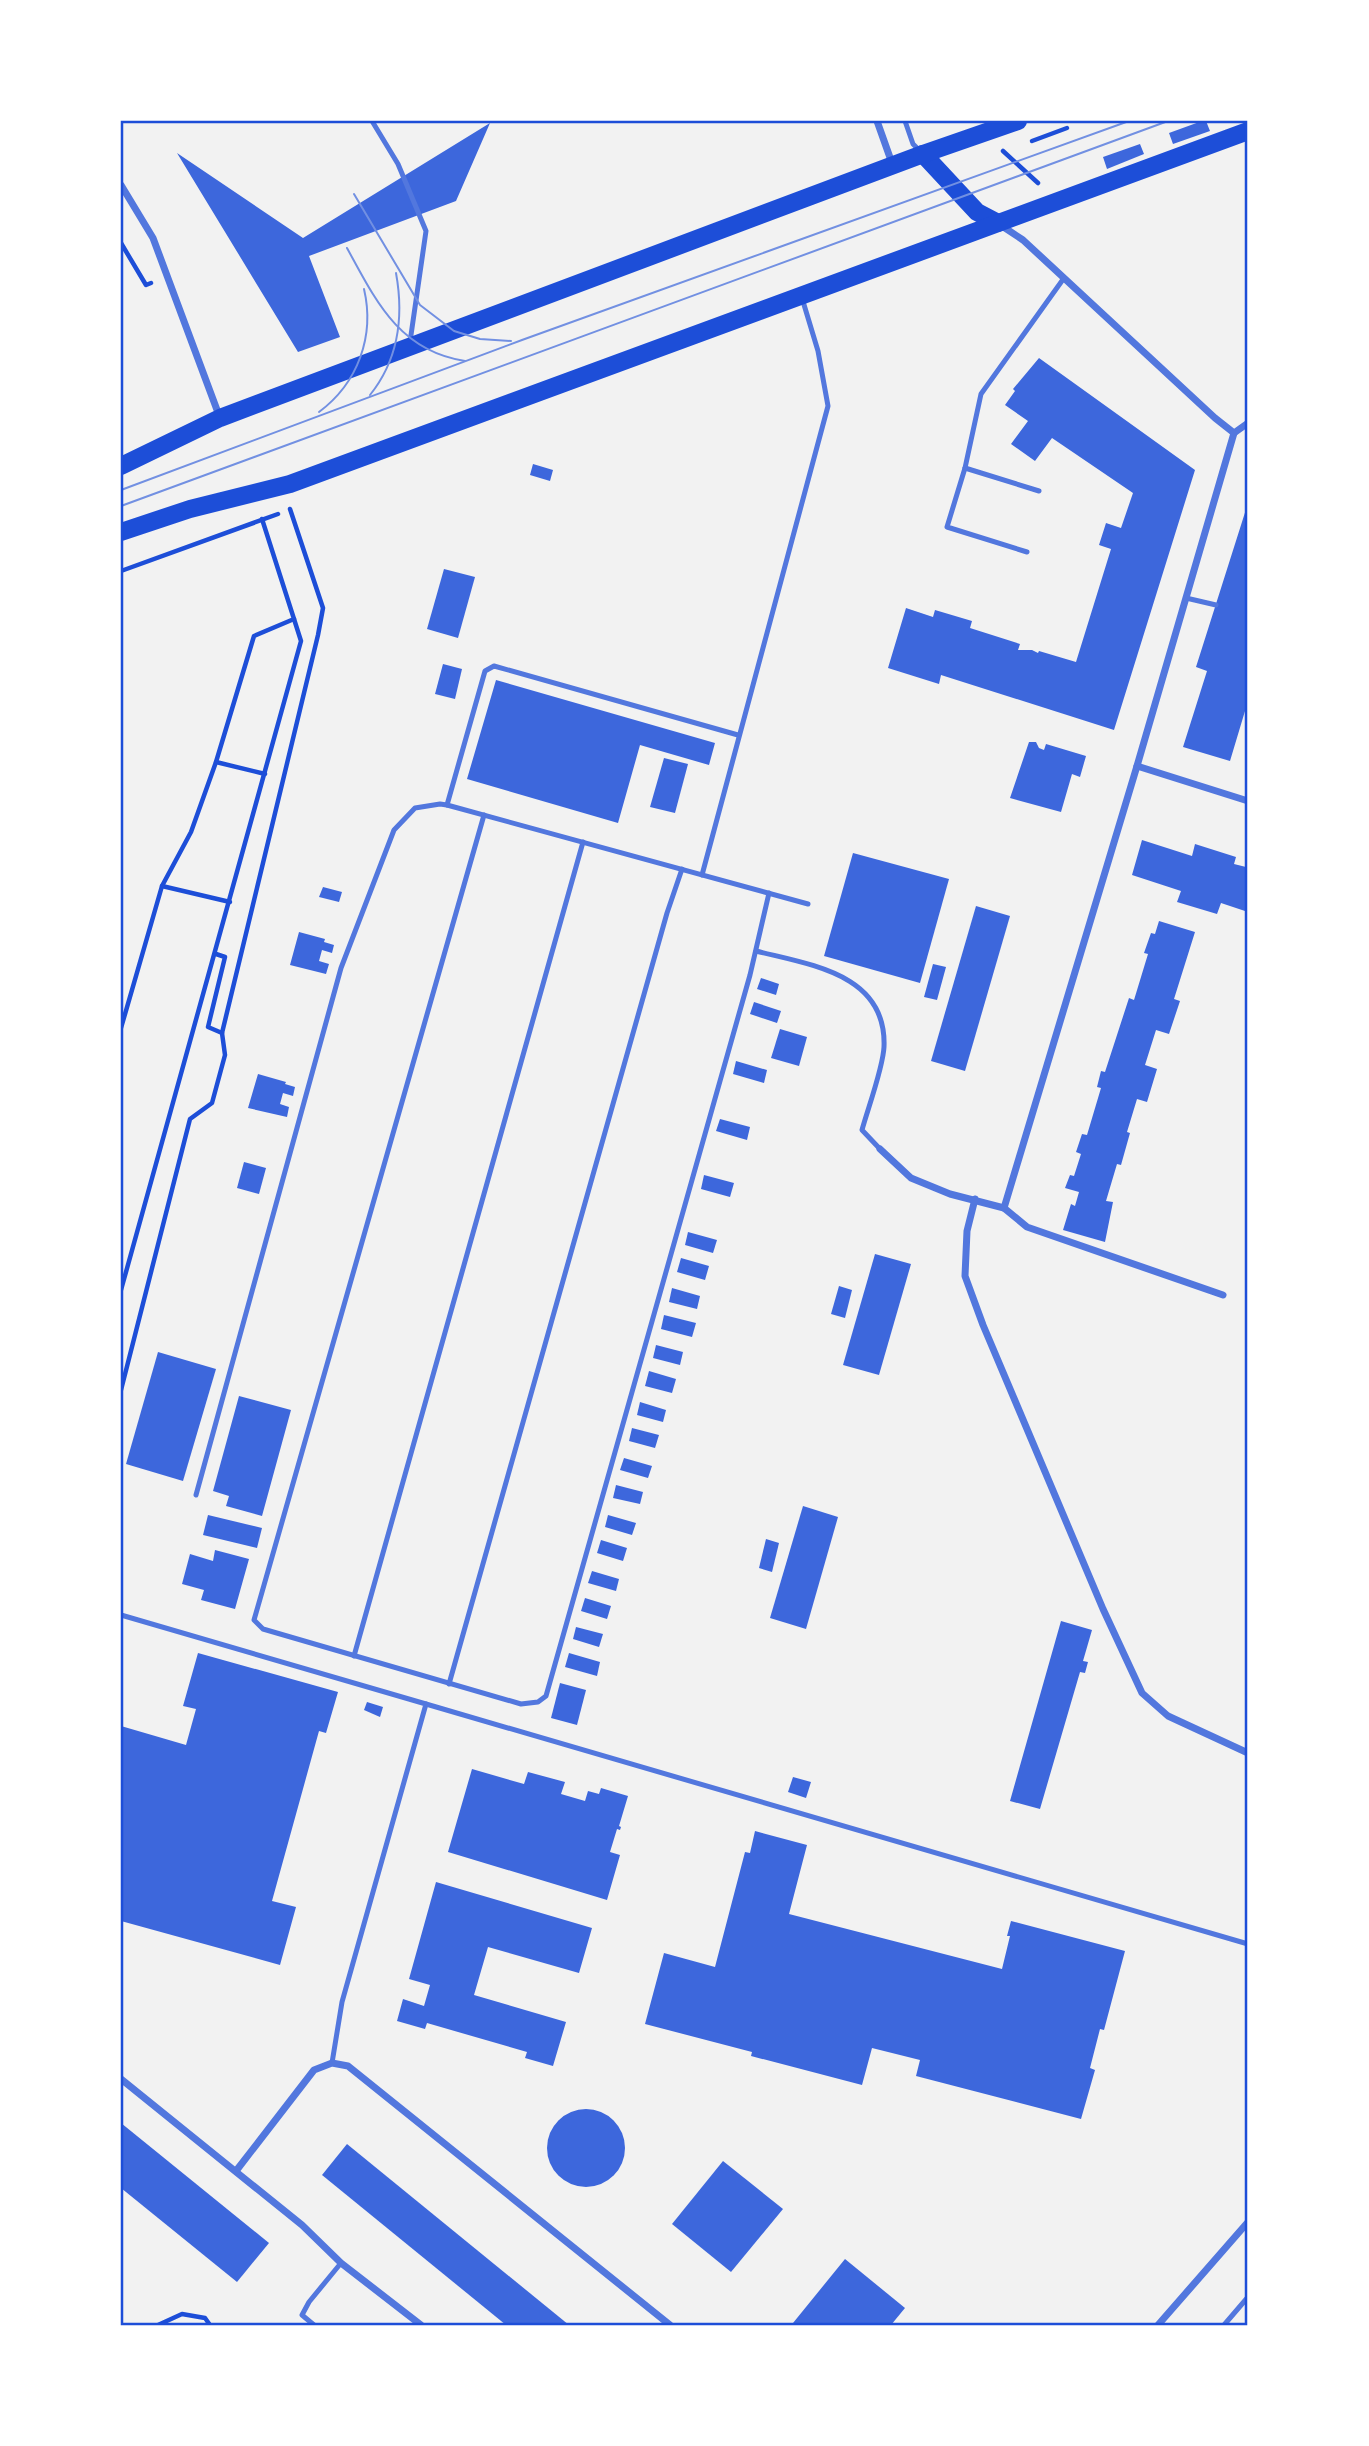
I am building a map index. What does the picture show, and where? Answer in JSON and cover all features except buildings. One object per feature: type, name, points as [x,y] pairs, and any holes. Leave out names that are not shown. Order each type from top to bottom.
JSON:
[{"type":"main road","points":[[121,466],[220,418],[923,154],[1018,121]]},
{"type":"main road","points":[[121,532],[190,509],[290,484],[1248,131]]},
{"type":"main road","points":[[923,154],[977,212],[998,223]]},
{"type":"street","points":[[877,121],[893,166]]},
{"type":"street","points":[[121,185],[153,238],[220,418]]},
{"type":"street","points":[[998,223],[1023,240],[1234,433]]},
{"type":"street","points":[[1004,1208],[1234,433],[1248,423]]},
{"type":"street","points":[[1137,766],[1248,802]]},
{"type":"street","points":[[880,1150],[911,1178],[950,1194],[1004,1208],[1027,1227],[1223,1295]]},
{"type":"street","points":[[975,1199],[967,1231],[965,1276],[982,1325],[1142,1693],[1168,1716],[1248,1754]]},
{"type":"street","points":[[236,2171],[314,2070],[332,2063],[348,2066],[670,2325]]},
{"type":"street","points":[[121,2079],[302,2225],[341,2263],[421,2325]]},
{"type":"street","points":[[1158,2325],[1248,2222]]},
{"type":"lane","points":[[372,121],[398,164],[426,231],[408,348]]},
{"type":"lane","points":[[905,121],[914,144],[923,154]]},
{"type":"lane","points":[[1027,552],[947,527],[965,468],[981,394],[1064,278]]},
{"type":"lane","points":[[702,875],[828,406],[818,351],[801,295]]},
{"type":"lane","points":[[965,468],[1039,491]]},
{"type":"lane","points":[[1186,598],[1216,605]]},
{"type":"lane","points":[[447,805],[485,671],[494,666],[738,735]]},
{"type":"lane","points":[[196,1495],[341,968],[394,830],[415,808],[447,805],[808,904]]},
{"type":"lane","points":[[484,815],[254,1620],[262,1629],[520,1704],[538,1703],[546,1696],[756,951],[769,893]]},
{"type":"lane","points":[[354,1656],[583,842]]},
{"type":"lane","points":[[449,1684],[681,869]]},
{"type":"lane","points":[[756,951],[832,970],[865,991],[884,1022],[884,1050],[862,1130],[880,1150]]},
{"type":"lane","points":[[121,1615],[1248,1944]]},
{"type":"lane","points":[[332,2063],[342,2002],[426,1704]]},
{"type":"lane","points":[[314,2325],[302,2315],[309,2302],[341,2263]]},
{"type":"lane","points":[[1224,2325],[1248,2297]]},
{"type":"path","points":[[1030,142],[1068,128]]},
{"type":"path","points":[[984,133],[1057,201]]},
{"type":"path","points":[[1004,152],[1017,147]]},
{"type":"path","points":[[121,243],[146,285],[168,278]]},
{"type":"path","points":[[121,1390],[190,1119],[212,1103],[225,1055],[222,1033],[323,608],[290,509]]},
{"type":"path","points":[[121,1290],[301,641],[262,519]]},
{"type":"path","points":[[121,1028],[162,886],[191,832],[216,762],[254,636],[294,619]]},
{"type":"path","points":[[216,762],[265,774]]},
{"type":"path","points":[[162,886],[230,902]]},
{"type":"path","points":[[216,954],[226,957],[208,1027],[222,1033]]},
{"type":"path","points":[[159,2325],[182,2314],[205,2318],[210,2325]]},
{"type":"tram line","points":[[121,490],[522,340],[1129,121]]},
{"type":"tram line","points":[[121,506],[1168,121]]},
{"type":"tram line","points":[[354,194],[420,305],[454,331],[480,339],[511,341]]},
{"type":"tram line","points":[[347,248],[368,287],[392,321],[406,335],[423,347],[465,361]]},
{"type":"tram line","points":[[370,395],[393,353],[399,322],[396,273]]},
{"type":"tram line","points":[[319,412],[344,387],[360,357],[367,324],[364,289]]}]
